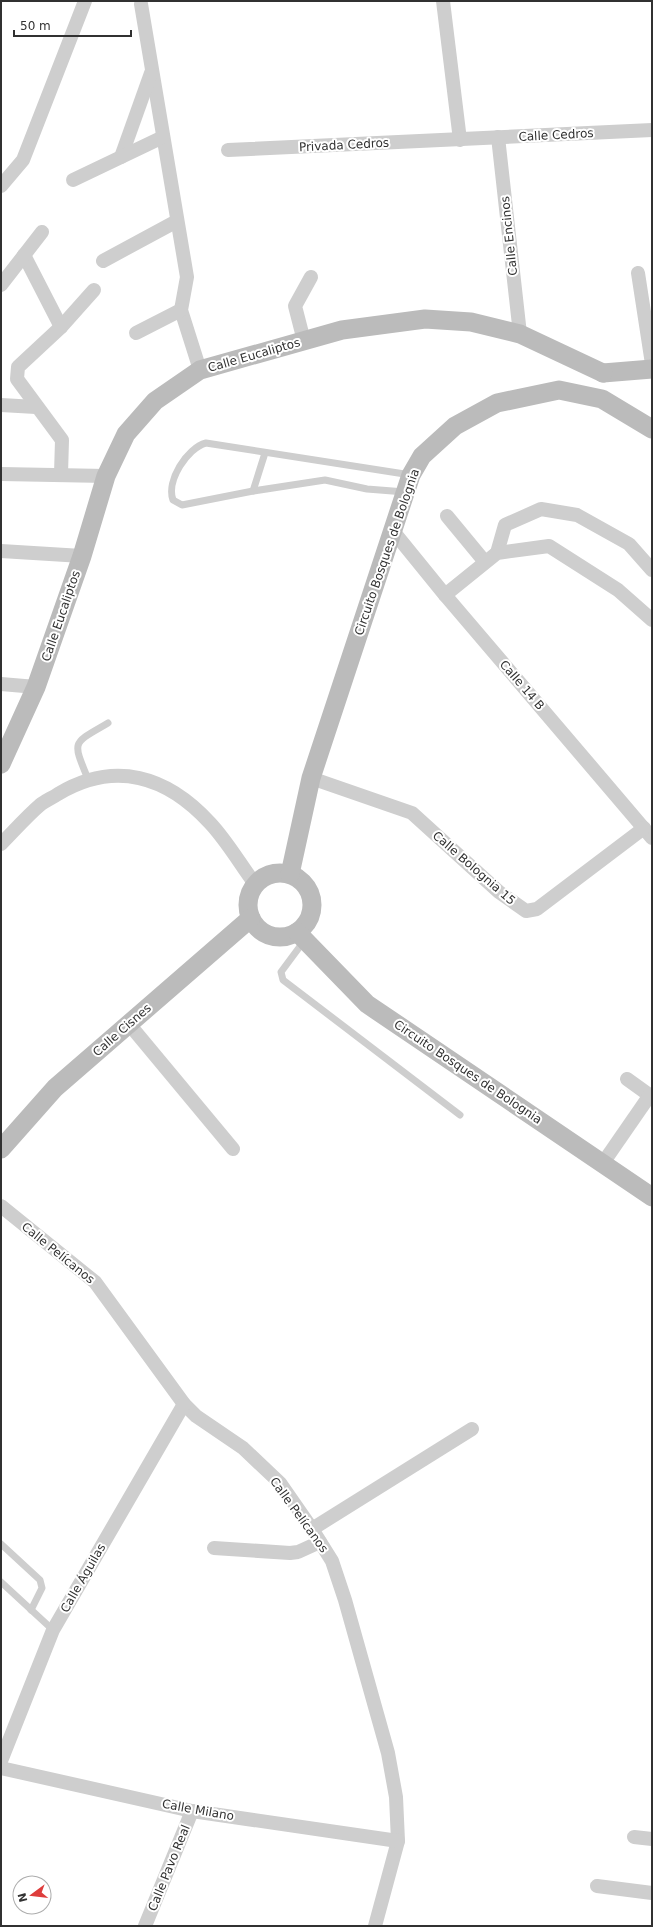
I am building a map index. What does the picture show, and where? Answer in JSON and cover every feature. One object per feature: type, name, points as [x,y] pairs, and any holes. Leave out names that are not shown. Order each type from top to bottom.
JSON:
[{"type":"main road","name":"Calle Eucaliptos","points":[[1,764],[36,687],[82,556],[106,476],[126,434],[155,401],[200,370],[342,330],[424,319],[471,322],[520,334],[604,373]]},
{"type":"main road","points":[[602,398],[604,373],[652,369]]},
{"type":"main road","name":"Circuito Bosques de Bolognia","points":[[290,874],[311,778],[409,484],[422,456],[455,426],[497,403],[559,390],[602,398],[652,429]]},
{"type":"main road","points":[[271,874],[290,874],[300,880],[307,888],[311,898],[312,909],[301,936],[270,936],[255,926],[248,910],[248,901],[255,884],[262,878],[271,874]]},
{"type":"main road","name":"Calle Cisnes","points":[[1,1149],[55,1088],[251,918]]},
{"type":"main road","name":"Circuito Bosques de Bolognia","points":[[301,936],[367,1004],[652,1197]]},
{"type":"street","points":[[1,186],[23,160],[85,1]]},
{"type":"street","points":[[443,1],[460,140]]},
{"type":"street","points":[[141,4],[187,277],[181,310],[200,370]]},
{"type":"street","points":[[121,157],[152,71]]},
{"type":"street","name":"Calle Cedros","points":[[460,140],[652,130]]},
{"type":"street","points":[[73,180],[163,136]]},
{"type":"street","name":"Calle Encinos","points":[[498,138],[520,334]]},
{"type":"street","name":"Privada Cedros","points":[[228,150],[460,140]]},
{"type":"street","points":[[103,261],[178,221]]},
{"type":"street","points":[[1,285],[42,232]]},
{"type":"street","points":[[24,255],[61,327]]},
{"type":"street","points":[[638,273],[652,364]]},
{"type":"street","points":[[304,341],[296,306],[311,277]]},
{"type":"street","points":[[61,474],[62,440],[17,379],[18,366],[61,327],[94,290]]},
{"type":"street","points":[[136,333],[181,310]]},
{"type":"street","points":[[1,405],[36,406]]},
{"type":"street","points":[[1,474],[106,476]]},
{"type":"street","points":[[497,553],[505,525],[540,510],[578,515],[629,544],[652,570]]},
{"type":"street","points":[[447,516],[485,562]]},
{"type":"street","name":"Calle 14 B","points":[[393,531],[445,595],[648,833]]},
{"type":"street","points":[[445,595],[497,553],[549,546],[618,590],[652,620]]},
{"type":"street","points":[[1,551],[82,556]]},
{"type":"street","points":[[1,684],[36,687]]},
{"type":"street","points":[[1,844],[41,805],[68,788],[88,779],[125,775],[154,782],[182,797],[210,823],[255,884]]},
{"type":"street","name":"Calle Bolognia 15","points":[[311,778],[412,813],[499,892],[526,911],[537,909],[648,833]]},
{"type":"street","points":[[129,1024],[233,1149]]},
{"type":"street","points":[[603,1163],[651,1096],[627,1079]]},
{"type":"street","name":"Calle Pelícanos","points":[[1,1206],[95,1282],[184,1404],[196,1416],[243,1448],[280,1483],[332,1561],[345,1600],[388,1752],[396,1797],[398,1841],[375,1926]]},
{"type":"street","name":"Calle Águilas","points":[[1,1761],[53,1630],[184,1404]]},
{"type":"street","points":[[312,1529],[472,1429]]},
{"type":"street","points":[[214,1548],[290,1553],[298,1552],[320,1542]]},
{"type":"street","name":"Calle Milano","points":[[1,1768],[192,1811],[398,1841]]},
{"type":"street","name":"Calle Pavo Real","points":[[145,1926],[192,1811]]},
{"type":"street","points":[[634,1837],[652,1839]]},
{"type":"street","points":[[597,1886],[652,1893]]},
{"type":"lane","points":[[201,444],[211,444],[265,453],[409,484],[366,489],[324,480],[253,491],[186,505],[175,502],[171,491],[172,484],[181,466],[193,450],[201,444]]},
{"type":"lane","points":[[253,491],[265,453]]},
{"type":"lane","points":[[88,779],[78,752],[78,744],[83,738],[108,723]]},
{"type":"lane","points":[[301,936],[281,972],[283,980],[460,1115]]},
{"type":"lane","points":[[1,1544],[40,1580],[42,1588],[31,1610]]},
{"type":"lane","points":[[1,1582],[53,1630]]}]
